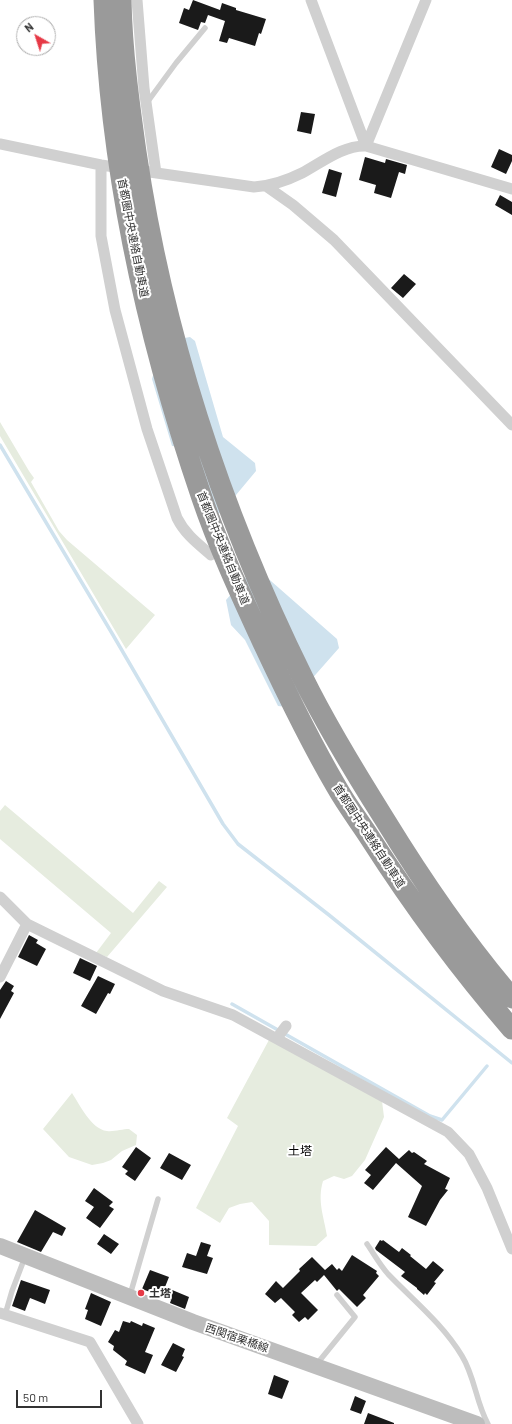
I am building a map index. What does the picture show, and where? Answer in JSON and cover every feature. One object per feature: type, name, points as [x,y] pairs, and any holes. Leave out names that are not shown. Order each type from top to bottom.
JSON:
[{"type":"highway","name":"首都圏中央連絡自動車道","points":[[104,0],[105,40],[114,131],[128,224],[150,323],[174,410],[206,507],[243,599],[284,688],[336,786],[438,939],[512,1029]]},
{"type":"highway","name":"首都圏中央連絡自動車道","points":[[121,0],[130,110],[145,210],[163,296],[192,404],[226,499],[262,590],[303,679],[355,773],[408,857],[456,926],[512,998]]},
{"type":"main road","name":"西関宿栗橋線","points":[[0,1246],[193,1322],[477,1424]]},
{"type":"street","points":[[137,0],[146,104],[156,173]]},
{"type":"street","points":[[311,0],[366,146]]},
{"type":"street","points":[[366,146],[426,0]]},
{"type":"street","points":[[0,144],[101,165],[254,187],[280,183],[348,148],[366,146],[512,189]]},
{"type":"street","points":[[101,165],[101,236],[115,310],[146,428],[181,526],[186,534],[211,555]]},
{"type":"street","points":[[266,186],[293,205],[334,240],[512,425]]},
{"type":"street","points":[[0,897],[27,924],[163,991],[233,1015],[277,1037],[448,1132],[469,1154],[487,1188],[512,1249]]},
{"type":"street","points":[[0,977],[27,924]]},
{"type":"street","points":[[277,1037],[286,1026]]},
{"type":"street","points":[[3,1314],[90,1342],[138,1424]]},
{"type":"lane","points":[[146,104],[176,63],[205,28]]},
{"type":"lane","points":[[130,1298],[158,1199]]},
{"type":"lane","points":[[367,1244],[387,1272],[449,1338],[463,1357],[473,1380],[484,1416],[488,1424]]},
{"type":"lane","points":[[3,1314],[26,1256]]},
{"type":"lane","points":[[315,1366],[355,1317],[337,1295]]},
{"type":"shaded area","points":[[0,422],[34,478],[31,482],[59,531],[67,540],[155,615],[126,649],[0,436]]},
{"type":"shaded area","points":[[5,805],[133,913],[159,881],[167,887],[107,957],[96,953],[111,933],[0,839],[0,811]]},
{"type":"shaded area","points":[[270,1038],[382,1101],[384,1117],[365,1160],[352,1176],[344,1179],[334,1176],[323,1181],[321,1188],[321,1202],[327,1236],[316,1246],[269,1245],[269,1221],[252,1202],[229,1208],[220,1223],[196,1208],[238,1126],[227,1118]]},
{"type":"shaded area","points":[[72,1093],[86,1116],[96,1126],[107,1131],[129,1129],[137,1135],[136,1145],[122,1151],[111,1160],[92,1165],[69,1157],[43,1129]]},
{"type":"water","points":[[190,337],[195,341],[223,437],[255,463],[256,471],[221,513],[213,514],[181,447],[172,446],[152,379],[154,372],[179,339]]},
{"type":"water","points":[[255,567],[337,639],[339,648],[287,707],[278,706],[245,640],[231,625],[226,600]]},
{"type":"building","points":[[193,0],[220,10],[222,3],[236,8],[236,10],[266,19],[261,34],[259,33],[255,46],[229,38],[227,43],[219,41],[225,21],[208,15],[205,23],[201,22],[198,30],[179,23],[184,8],[189,10]]},
{"type":"building","points":[[301,112],[315,114],[311,134],[297,131]]},
{"type":"building","points":[[499,149],[512,155],[512,161],[506,174],[491,167]]},
{"type":"building","points":[[365,157],[385,163],[386,159],[407,165],[405,174],[399,172],[391,198],[374,193],[376,185],[359,180]]},
{"type":"building","points":[[329,169],[342,173],[336,197],[322,193]]},
{"type":"building","points":[[500,195],[512,202],[512,215],[495,205]]},
{"type":"building","points":[[404,274],[416,284],[403,298],[391,288]]},
{"type":"building","points":[[29,935],[38,940],[36,943],[46,949],[37,966],[18,957]]},
{"type":"building","points":[[80,958],[97,966],[90,981],[73,973]]},
{"type":"building","points":[[98,976],[115,984],[96,1014],[81,1006]]},
{"type":"building","points":[[6,981],[14,986],[11,991],[14,993],[0,1019],[0,990]]},
{"type":"building","points":[[136,1147],[151,1158],[135,1181],[125,1174],[128,1171],[122,1167]]},
{"type":"building","points":[[386,1147],[399,1159],[409,1150],[412,1153],[414,1152],[427,1161],[424,1164],[450,1178],[445,1189],[448,1190],[440,1200],[426,1226],[408,1217],[422,1186],[396,1163],[373,1190],[364,1183],[371,1175],[365,1170]]},
{"type":"building","points":[[169,1153],[191,1165],[182,1180],[160,1168]]},
{"type":"building","points":[[94,1188],[113,1202],[109,1206],[114,1209],[100,1228],[86,1218],[94,1207],[85,1201]]},
{"type":"building","points":[[35,1210],[66,1228],[62,1236],[53,1232],[41,1252],[17,1242]]},
{"type":"building","points":[[104,1234],[119,1244],[111,1254],[97,1244]]},
{"type":"building","points":[[380,1240],[383,1240],[399,1252],[402,1248],[426,1269],[433,1261],[444,1270],[434,1282],[436,1283],[427,1295],[425,1293],[424,1295],[401,1276],[405,1272],[376,1250],[375,1248]]},
{"type":"building","points":[[201,1242],[211,1245],[207,1256],[213,1258],[207,1274],[182,1267],[187,1253],[196,1256]]},
{"type":"building","points":[[352,1255],[377,1271],[376,1273],[379,1276],[363,1295],[366,1298],[357,1307],[339,1289],[337,1291],[324,1275],[317,1282],[315,1280],[301,1293],[318,1310],[308,1320],[305,1317],[299,1322],[292,1315],[295,1312],[281,1298],[275,1303],[265,1294],[276,1281],[283,1288],[300,1271],[299,1269],[312,1257],[325,1270],[332,1264],[337,1270],[339,1268],[342,1271]]},
{"type":"building","points":[[150,1270],[169,1277],[165,1287],[189,1297],[185,1309],[170,1303],[171,1300],[142,1289]]},
{"type":"building","points":[[21,1280],[50,1290],[45,1304],[30,1298],[25,1311],[12,1306]]},
{"type":"building","points":[[91,1293],[111,1302],[101,1326],[85,1319],[88,1310],[85,1309]]},
{"type":"building","points":[[123,1321],[130,1323],[131,1321],[142,1326],[143,1323],[155,1328],[145,1352],[153,1355],[145,1374],[125,1365],[127,1361],[113,1350],[114,1346],[108,1342],[115,1330],[119,1332]]},
{"type":"building","points":[[173,1343],[185,1349],[182,1356],[184,1357],[176,1372],[161,1365]]},
{"type":"building","points":[[274,1375],[289,1381],[282,1399],[268,1394]]},
{"type":"building","points":[[355,1396],[366,1401],[361,1414],[350,1410]]},
{"type":"building","points":[[368,1413],[394,1423],[394,1424],[364,1424]]},
{"type":"waterway","points":[[0,445],[223,824],[238,844],[329,915],[512,1063]]},
{"type":"waterway","points":[[232,1004],[430,1116],[442,1120],[487,1066]]},
{"type":"place","name":"土塔","points":[[141,1293]]},
{"type":"district","name":"土塔","points":[[300,1151]]}]
